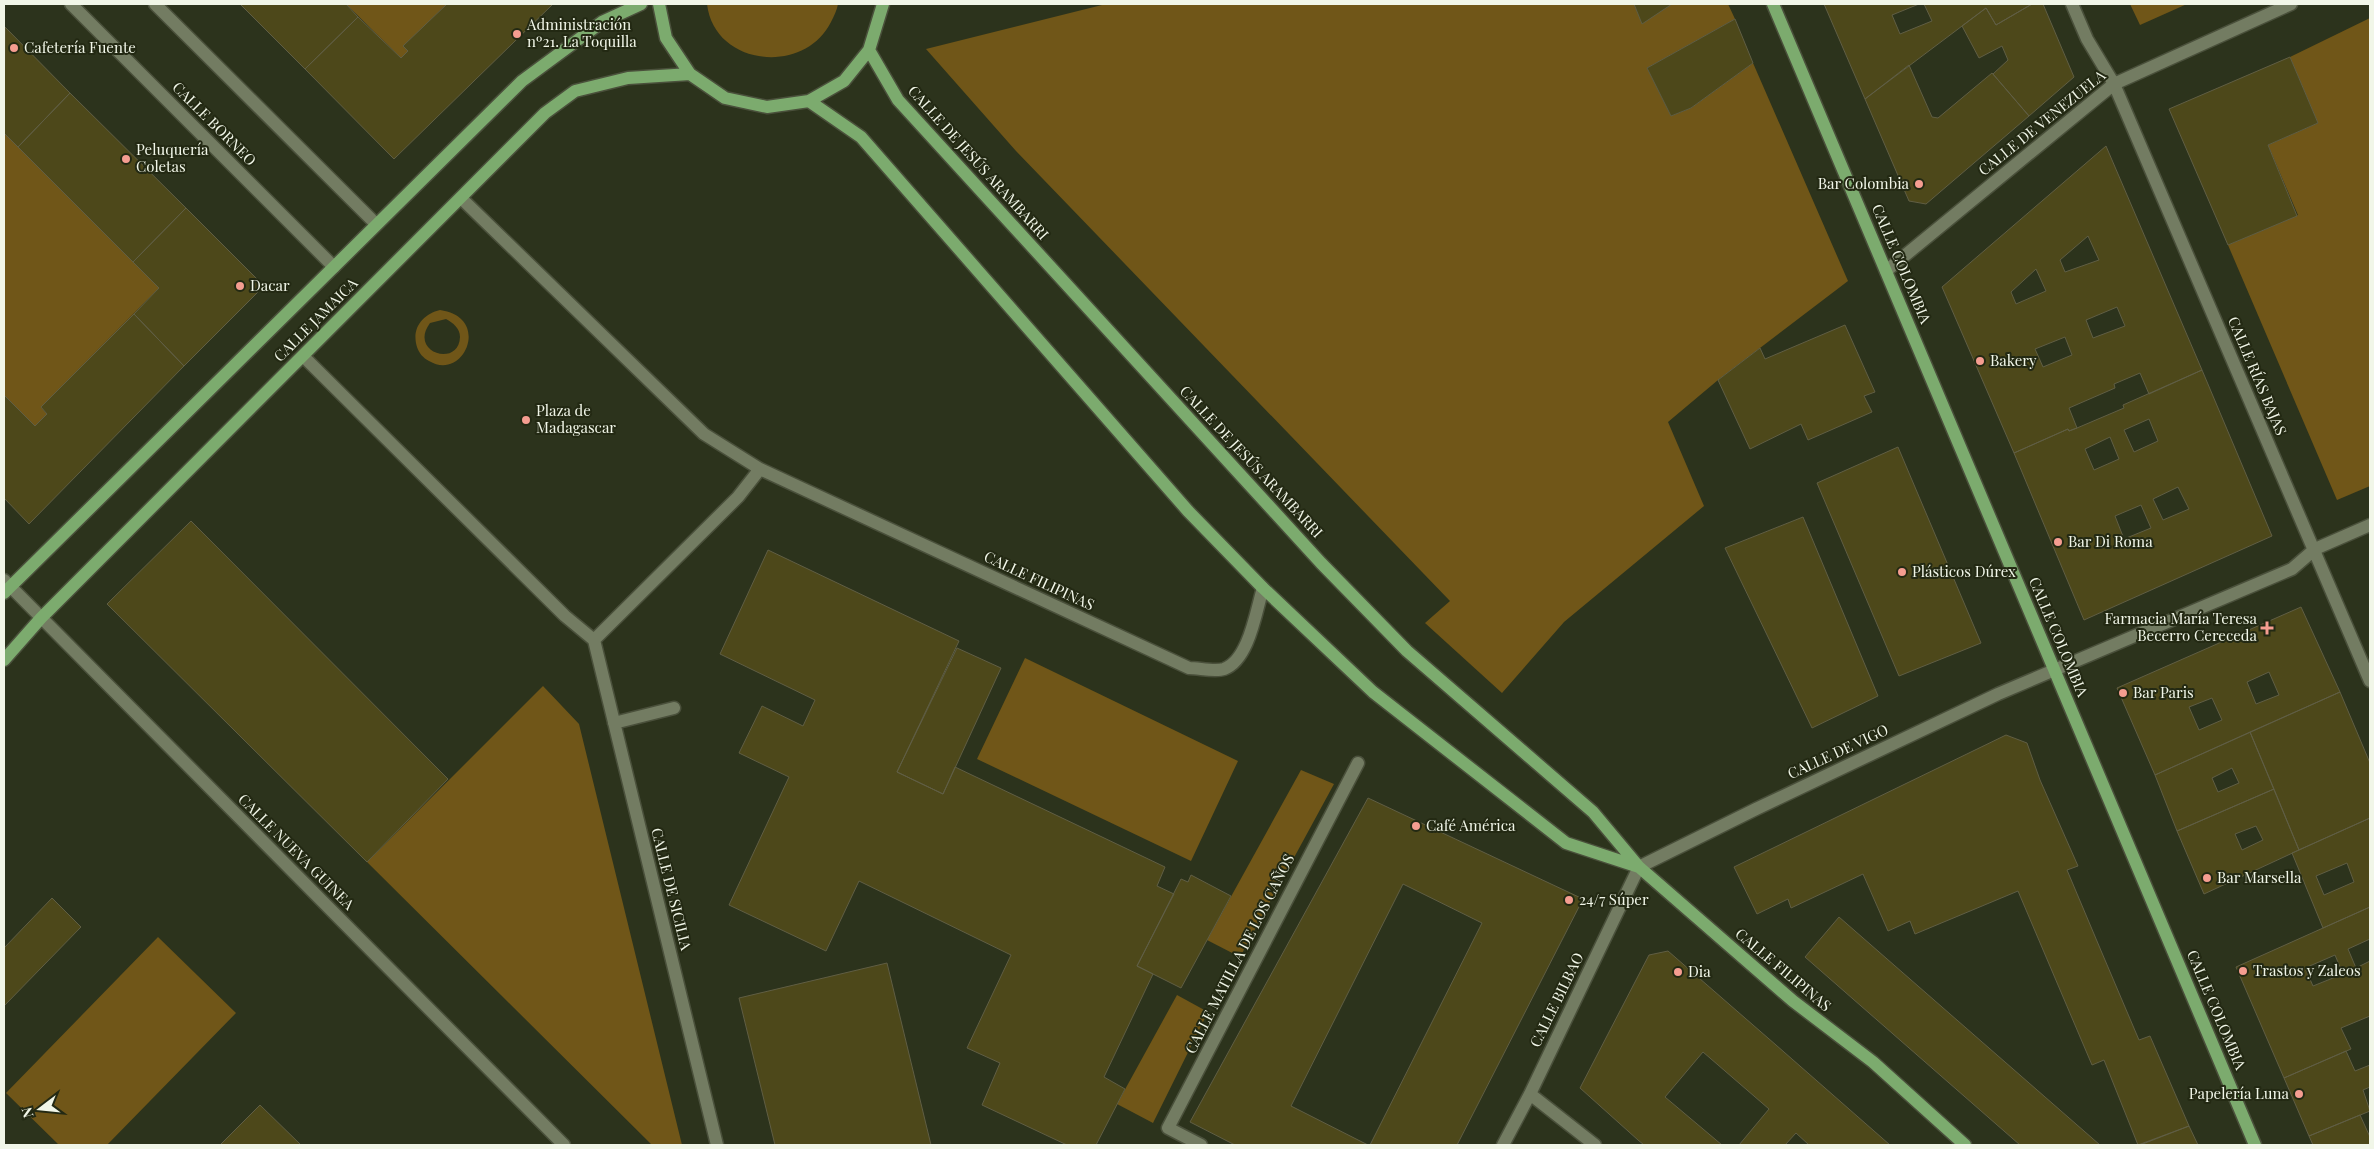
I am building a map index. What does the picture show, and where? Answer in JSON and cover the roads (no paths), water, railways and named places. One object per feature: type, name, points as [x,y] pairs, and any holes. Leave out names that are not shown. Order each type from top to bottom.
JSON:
[{"type":"main road","name":"CALLE JAMAICA","points":[[6,587],[522,81],[602,22],[641,4]]},
{"type":"main road","points":[[659,4],[666,38],[690,74],[725,98],[767,107],[809,101],[844,81],[869,50],[886,5]]},
{"type":"main road","name":"CALLE COLOMBIA","points":[[1773,4],[2255,1145]]},
{"type":"main road","name":"CALLE DE JESÚS ARAMBARRI","points":[[869,50],[898,100],[1321,563],[1408,651],[1593,812],[1638,867]]},
{"type":"main road","name":"CALLE JAMAICA","points":[[4,660],[41,618],[545,114],[575,91],[628,78],[690,74]]},
{"type":"main road","points":[[809,101],[860,137],[1188,511],[1263,588]]},
{"type":"main road","name":"CALLE FILIPINAS","points":[[1263,588],[1373,692],[1566,843],[1638,867],[1793,1001],[1873,1062],[1965,1145]]},
{"type":"street","name":"CALLE BORNEO","points":[[71,4],[334,267]]},
{"type":"street","points":[[155,4],[376,224]]},
{"type":"street","name":"CALLE RÍAS BAJAS","points":[[2072,4],[2087,39],[2114,84],[2315,549],[2370,682]]},
{"type":"street","name":"CALLE DE VENEZUELA","points":[[1886,270],[2114,84],[2291,4]]},
{"type":"street","points":[[303,356],[566,616],[594,640],[738,497],[760,469],[704,434],[461,198]]},
{"type":"street","name":"CALLE FILIPINAS","points":[[760,469],[1189,668],[1223,669],[1236,661],[1245,648],[1263,588]]},
{"type":"street","name":"CALLE DE VIGO","points":[[1638,867],[1756,809],[2054,670],[2292,569],[2315,549],[2370,525]]},
{"type":"street","name":"CALLE NUEVA GUINEA","points":[[6,587],[41,618],[564,1145]]},
{"type":"street","name":"CALLE DE SICILIA","points":[[594,640],[717,1145]]},
{"type":"street","points":[[614,723],[674,708]]},
{"type":"street","name":"CALLE MATILLA DE LOS CAÑOS","points":[[1200,1145],[1168,1128],[1358,763]]},
{"type":"street","name":"CALLE BILBAO","points":[[1503,1145],[1530,1094],[1638,867]]},
{"type":"street","points":[[1530,1094],[1595,1145]]},
{"type":"place","name":"Administración nº21. La Toquilla","points":[[517,34]]},
{"type":"place","name":"Cafetería Fuente","points":[[14,48]]},
{"type":"place","name":"Peluquería Coletas","points":[[126,159]]},
{"type":"place","name":"Bar Colombia","points":[[1919,184]]},
{"type":"place","name":"Dacar","points":[[240,286]]},
{"type":"place","name":"Bakery","points":[[1980,361]]},
{"type":"place","name":"Plaza de Madagascar","points":[[526,420]]},
{"type":"place","name":"Bar Di Roma","points":[[2058,542]]},
{"type":"place","name":"Plásticos Dúrex","points":[[1902,572]]},
{"type":"place","name":"Farmacia María Teresa Becerro Cereceda","points":[[2267,628]]},
{"type":"place","name":"Bar Paris","points":[[2123,693]]},
{"type":"place","name":"Café América","points":[[1416,826]]},
{"type":"place","name":"Bar Marsella","points":[[2207,878]]},
{"type":"place","name":"24/7 Súper","points":[[1569,900]]},
{"type":"place","name":"Trastos y Zaleos","points":[[2243,971]]},
{"type":"place","name":"Dia","points":[[1678,972]]},
{"type":"place","name":"Papelería Luna","points":[[2299,1094]]}]
